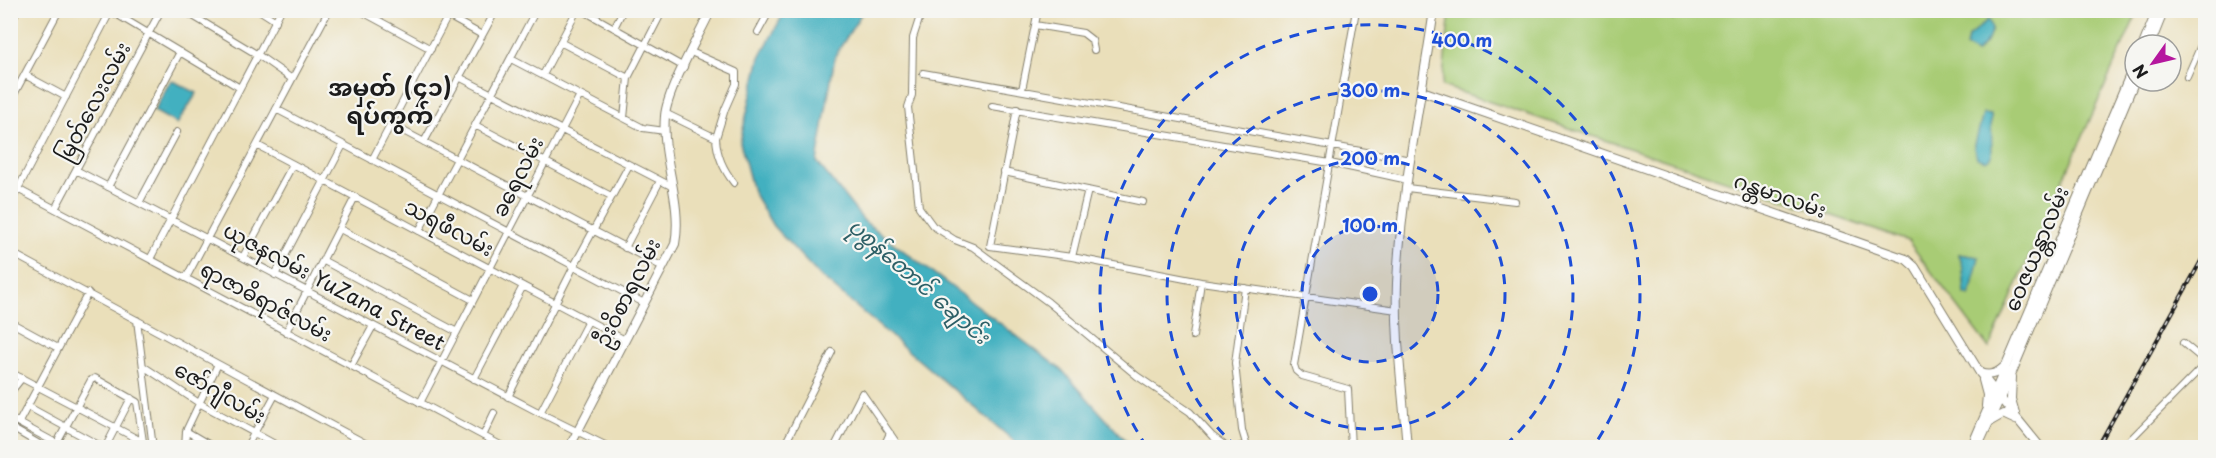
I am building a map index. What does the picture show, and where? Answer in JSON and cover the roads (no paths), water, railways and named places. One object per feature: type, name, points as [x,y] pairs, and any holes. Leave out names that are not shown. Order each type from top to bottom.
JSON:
[{"type":"main road","name":"ဦးဝိစာရလမ်း","points":[[569,447],[675,244],[678,227],[665,131],[665,113],[672,91],[711,10]]},
{"type":"main road","points":[[1407,447],[1397,310],[1399,252],[1434,10]]},
{"type":"main road","points":[[2148,33],[2157,10]]},
{"type":"main road","points":[[2155,33],[2164,10]]},
{"type":"main road","name":"ဂန္တမာလမ်း","points":[[1422,91],[1906,259],[1915,267],[1980,373],[2041,447]]},
{"type":"main road","name":"ဝေဇယန္တာလမ်း","points":[[2011,366],[2123,92]]},
{"type":"main road","name":"ဝေဇယန္တာလမ်း","points":[[1977,447],[2129,93]]},
{"type":"main road","points":[[1980,373],[1987,376],[1993,375],[2011,366],[2011,399],[2020,422]]},
{"type":"main road","points":[[1980,373],[1987,395],[1987,420],[2003,414],[2020,422]]},
{"type":"main road","name":"ဝေဇယန္တာလမ်း","points":[[1971,447],[1987,420]]},
{"type":"street","points":[[12,19],[17,10]]},
{"type":"street","points":[[10,102],[59,10]]},
{"type":"street","name":"မြတ်လေးလမ်း","points":[[55,208],[161,10]]},
{"type":"street","points":[[183,10],[258,55],[292,79]]},
{"type":"street","points":[[259,10],[276,21]]},
{"type":"street","points":[[150,260],[281,10]]},
{"type":"street","points":[[186,279],[329,10]]},
{"type":"street","points":[[437,10],[449,13],[482,35]]},
{"type":"street","points":[[424,142],[496,10]]},
{"type":"street","points":[[418,231],[536,10]]},
{"type":"street","points":[[543,75],[577,10]]},
{"type":"street","points":[[582,10],[684,67]]},
{"type":"street","points":[[614,28],[623,10]]},
{"type":"street","points":[[624,118],[628,78],[663,10]]},
{"type":"street","points":[[922,10],[913,38],[912,95],[908,107],[919,207],[933,226],[955,240],[973,247],[1048,302],[1137,376],[1190,412],[1212,436],[1228,447]]},
{"type":"street","points":[[1022,90],[1038,10]]},
{"type":"street","points":[[1351,447],[1348,389],[1302,376],[1295,369],[1305,297],[1356,10]]},
{"type":"street","points":[[15,196],[111,11],[240,88]]},
{"type":"street","points":[[362,11],[430,48]]},
{"type":"street","points":[[758,32],[767,12]]},
{"type":"street","points":[[372,160],[449,13]]},
{"type":"street","points":[[1035,25],[1083,33],[1092,40],[1094,50]]},
{"type":"street","points":[[2187,77],[2205,34]]},
{"type":"street","points":[[560,42],[628,78]]},
{"type":"street","points":[[108,187],[180,52]]},
{"type":"street","points":[[691,52],[736,72],[736,84],[716,138],[719,159],[725,172],[734,183]]},
{"type":"street","points":[[511,58],[643,128],[665,131]]},
{"type":"street","points":[[923,73],[1411,160]]},
{"type":"street","points":[[25,75],[66,97]]},
{"type":"street","points":[[459,77],[673,187]]},
{"type":"street","name":"ခရေလမ်း","points":[[420,403],[580,95]]},
{"type":"street","points":[[992,106],[1330,163],[1408,184],[1515,201]]},
{"type":"street","points":[[276,109],[644,303]]},
{"type":"street","points":[[1017,109],[990,246],[1072,257],[1201,282],[1397,310]]},
{"type":"street","points":[[665,113],[716,138]]},
{"type":"street","points":[[390,124],[663,267]]},
{"type":"street","points":[[475,125],[611,196]]},
{"type":"street","points":[[139,203],[177,132]]},
{"type":"street","name":"သရဖီလမ်း","points":[[257,145],[625,340]]},
{"type":"street","points":[[275,275],[343,145]]},
{"type":"street","points":[[243,258],[293,164]]},
{"type":"street","points":[[508,397],[574,266],[629,165]]},
{"type":"street","name":"ယုဇနလမ်း YuZana Street","points":[[76,170],[508,397],[611,447]]},
{"type":"street","points":[[1004,172],[1143,202]]},
{"type":"street","points":[[625,248],[660,181]]},
{"type":"street","name":"ရာဇာဓိရာဇ်လမ်း","points":[[10,185],[15,196],[55,208],[506,447]]},
{"type":"street","points":[[1072,257],[1088,190]]},
{"type":"street","points":[[286,332],[355,197]]},
{"type":"street","points":[[340,229],[473,300]]},
{"type":"street","points":[[10,252],[374,447]]},
{"type":"street","points":[[324,261],[456,332]]},
{"type":"street","points":[[1193,336],[1201,282]]},
{"type":"street","points":[[474,379],[523,286]]},
{"type":"street","points":[[1235,447],[1247,447],[1242,430],[1235,363],[1245,288]]},
{"type":"street","points":[[19,422],[88,293]]},
{"type":"street","points":[[137,320],[153,447]]},
{"type":"street","points":[[540,413],[588,321]]},
{"type":"street","points":[[10,322],[58,348]]},
{"type":"street","points":[[351,366],[373,326]]},
{"type":"street","points":[[2122,447],[2205,363],[2183,343]]},
{"type":"street","points":[[783,447],[832,352]]},
{"type":"street","points":[[185,447],[186,431],[218,364]]},
{"type":"street","name":"ဇော်ဂျီလမ်း","points":[[143,366],[199,403],[282,447]]},
{"type":"street","points":[[10,372],[144,445]]},
{"type":"street","points":[[10,393],[22,378]]},
{"type":"street","points":[[57,443],[93,378],[138,404],[144,445]]},
{"type":"street","points":[[834,447],[862,393],[900,447]]},
{"type":"street","points":[[246,447],[275,395]]},
{"type":"street","points":[[27,406],[104,447],[130,398]]},
{"type":"street","points":[[483,435],[494,413]]},
{"type":"street","points":[[10,418],[65,447]]},
{"type":"street","points":[[10,427],[46,447]]},
{"type":"street","points":[[186,431],[215,447]]},
{"type":"street","points":[[883,447],[891,433]]},
{"type":"water","name":"ပုစွန်တောင် ချောင်း","points":[[785,11],[863,11],[835,56],[817,162],[864,221],[1062,370],[1131,447],[1021,447],[819,275],[773,226],[753,192],[740,142],[760,57]]},
{"type":"water","points":[[1989,19],[1992,29],[1988,40],[1976,53],[1966,47],[1968,37]]},
{"type":"water","points":[[171,80],[197,93],[177,124],[154,111]]},
{"type":"water","points":[[1983,114],[1991,115],[1992,156],[1986,161],[1977,158],[1974,148]]},
{"type":"water","points":[[1959,254],[1979,257],[1970,296],[1965,294],[1963,268]]},
{"type":"railway","points":[[2097,448],[2206,252]]},
{"type":"district","name":"အမှတ် (၄၁) ရပ်ကွက်","points":[[390,102]]}]
